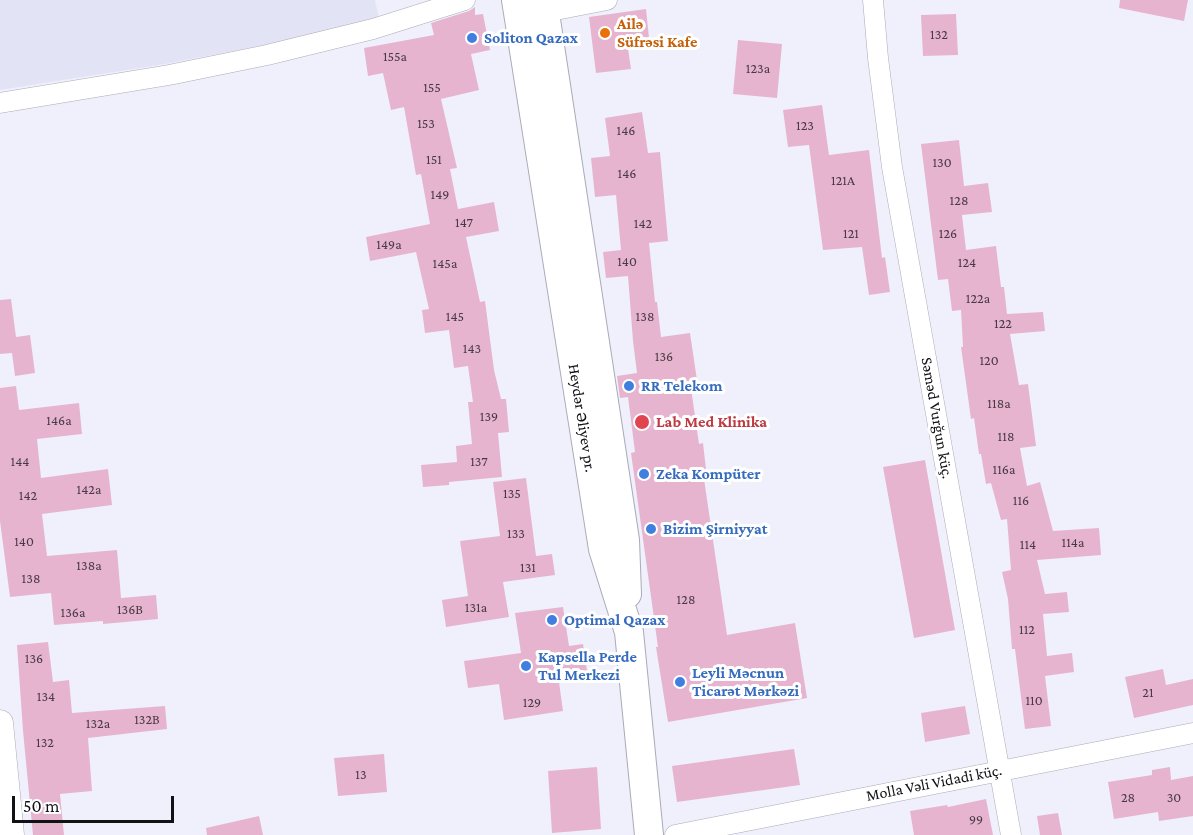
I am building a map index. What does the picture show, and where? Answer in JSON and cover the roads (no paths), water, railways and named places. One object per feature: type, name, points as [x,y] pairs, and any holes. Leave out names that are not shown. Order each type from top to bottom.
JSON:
[{"type":"main road","name":"Heydər Əliyev pr.","points":[[516,0],[603,549],[629,632],[649,835]]},
{"type":"main road","points":[[544,6],[625,540],[629,632]]},
{"type":"street","points":[[0,103],[169,75],[267,55],[373,29],[465,0]]},
{"type":"street","points":[[544,6],[607,0]]},
{"type":"street","name":"Səməd Vurğun küç.","points":[[873,0],[892,167],[1011,835]]},
{"type":"street","points":[[0,723],[11,835]]},
{"type":"street","name":"Molla Vəli Vidadi küç.","points":[[675,835],[1193,733]]},
{"type":"place","name":"Ailə Süfrəsi Kafe","points":[[605,33]]},
{"type":"place","name":"Soliton Qazax","points":[[472,38]]},
{"type":"place","name":"RR Telekom","points":[[629,386]]},
{"type":"place","name":"Lab Med Klinika","points":[[642,422]]},
{"type":"place","name":"Zeka Kompüter","points":[[644,474]]},
{"type":"place","name":"Bizim Şirniyyat","points":[[651,529]]},
{"type":"place","name":"Optimal Qazax","points":[[552,620]]},
{"type":"place","name":"Kapsella Perde Tul Merkezi","points":[[526,666]]},
{"type":"place","name":"Leyli Məcnun Ticarət Mərkəzi","points":[[680,682]]}]
